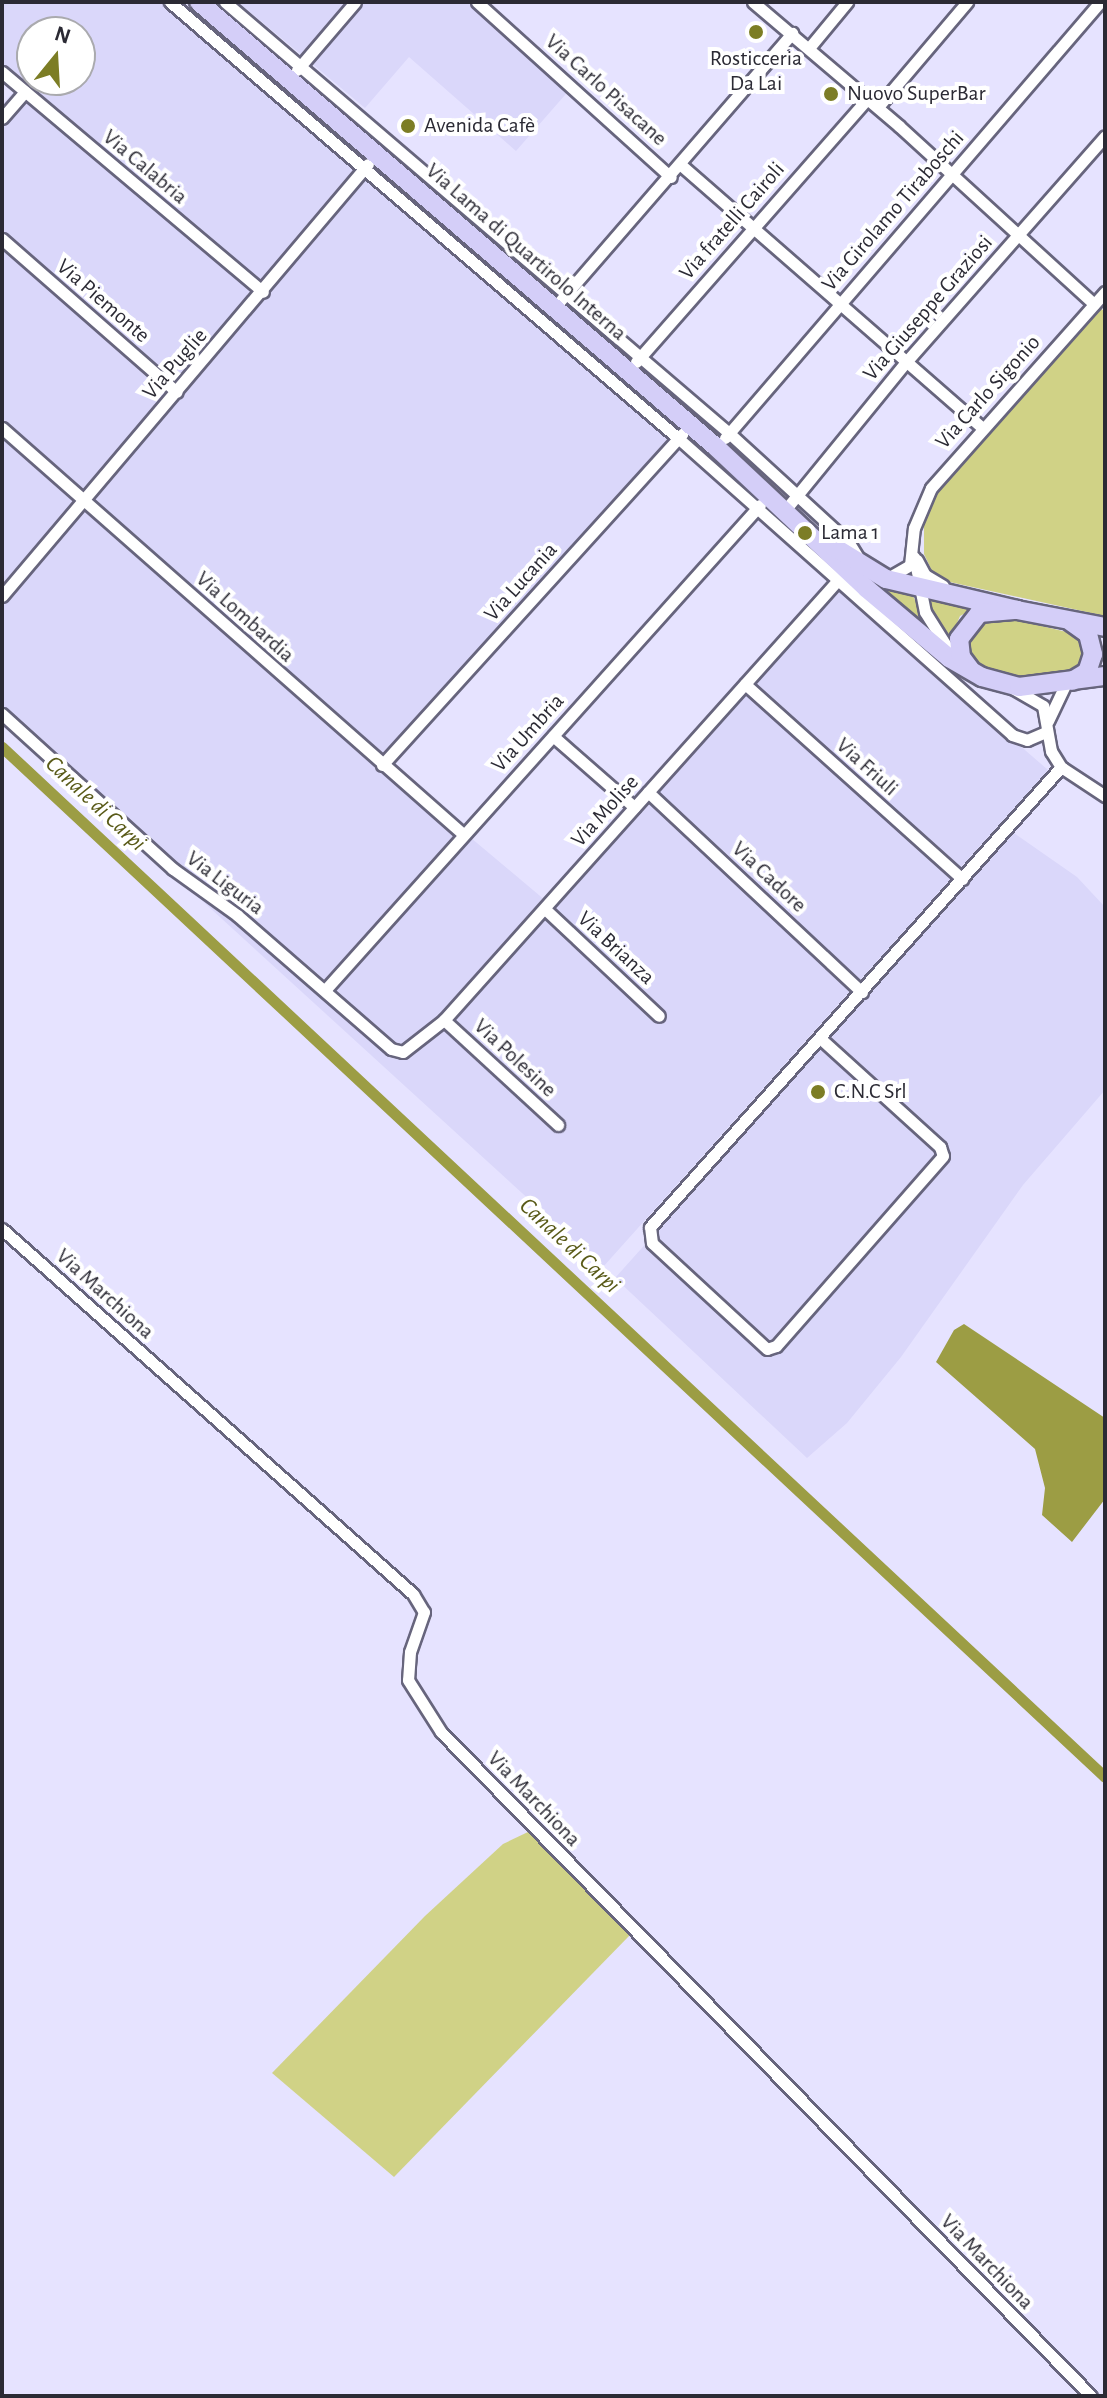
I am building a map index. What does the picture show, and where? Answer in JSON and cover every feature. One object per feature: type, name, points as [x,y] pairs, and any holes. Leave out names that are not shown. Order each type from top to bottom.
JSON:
[{"type":"main road","name":"Via Lama di Quartirolo Interna","points":[[199,2],[295,73],[376,154],[554,308],[634,364],[684,431],[722,440],[792,502],[821,540],[866,588],[971,672],[1000,683]]},
{"type":"main road","name":"Via Lama di Quartirolo Interna","points":[[821,540],[886,579],[1105,627]]},
{"type":"main road","points":[[971,672],[960,652],[966,624],[979,613],[1012,608]]},
{"type":"main road","points":[[1065,620],[1086,631],[1093,648],[1089,668],[1068,683]]},
{"type":"main road","points":[[1000,683],[1068,683],[1105,676]]},
{"type":"street","points":[[170,2],[363,169],[684,431],[758,507],[1012,735],[1027,740],[1046,729],[1068,683]]},
{"type":"street","points":[[225,2],[295,73],[425,173],[568,293],[634,364],[722,440]]},
{"type":"street","points":[[295,73],[355,2]]},
{"type":"street","name":"Via Carlo Pisacane","points":[[477,2],[671,177]]},
{"type":"street","points":[[753,2],[868,98],[1094,304]]},
{"type":"street","points":[[809,48],[847,2]]},
{"type":"street","points":[[878,107],[967,2]]},
{"type":"street","name":"Via Girolamo Tiraboschi","points":[[722,440],[1100,2]]},
{"type":"street","points":[[554,308],[671,177],[792,33]]},
{"type":"street","points":[[2,118],[21,96]]},
{"type":"street","name":"Via Calabria","points":[[30,96],[263,292]]},
{"type":"street","name":"Via fratelli Cairoli","points":[[634,364],[868,98]]},
{"type":"street","name":"Via Giuseppe Graziosi","points":[[792,502],[906,362],[1105,136]]},
{"type":"street","name":"Via Puglie","points":[[2,596],[263,292],[376,154]]},
{"type":"street","points":[[681,165],[981,427]]},
{"type":"street","points":[[425,173],[427,199]]},
{"type":"street","name":"Via Piemonte","points":[[2,239],[177,392]]},
{"type":"street","name":"Via Carlo Sigonio","points":[[971,672],[936,634],[916,588],[914,528],[931,488],[981,427],[1105,292]]},
{"type":"street","name":"Via Lombardia","points":[[2,428],[463,834]]},
{"type":"street","name":"Via Lucania","points":[[382,765],[684,431]]},
{"type":"street","points":[[792,502],[849,543],[863,567]]},
{"type":"street","name":"Via Umbria","points":[[326,989],[758,507]]},
{"type":"street","points":[[886,579],[908,567],[913,544]]},
{"type":"street","points":[[913,544],[921,569],[932,581],[1012,608]]},
{"type":"street","name":"Via Molise","points":[[391,1049],[403,1052],[414,1046],[444,1020],[838,580]]},
{"type":"street","points":[[1000,683],[1038,702],[1061,767],[1105,796]]},
{"type":"street","name":"Via Friuli","points":[[745,684],[962,879]]},
{"type":"street","name":"Via Liguria","points":[[2,714],[173,869],[326,989],[391,1049]]},
{"type":"street","points":[[553,736],[634,807]]},
{"type":"street","points":[[821,1039],[940,1147],[943,1156],[776,1346],[767,1349],[648,1234],[1061,767]]},
{"type":"street","name":"Via Cadore","points":[[648,792],[862,992]]},
{"type":"street","name":"Via Brianza","points":[[545,909],[659,1016]]},
{"type":"street","name":"Via Polesine","points":[[444,1020],[558,1125]]},
{"type":"street","name":"Via Marchiona","points":[[2,1229],[413,1594],[424,1612],[410,1652],[408,1680],[441,1732],[1091,2396]]},
{"type":"shaded area","points":[[2,2],[169,2],[672,438],[383,764],[546,901],[832,582],[1048,770],[603,1267],[2,718],[2,105],[16,89],[16,96],[96,96],[96,16],[16,16],[16,77],[2,64]]},
{"type":"shaded area","points":[[238,2],[484,2],[572,87],[516,151],[409,57],[365,108]]},
{"type":"shaded area","points":[[1014,833],[1077,877],[1105,907],[1105,1090],[1023,1185],[901,1357],[847,1423],[807,1458],[615,1278]]},
{"type":"shaded area","points":[[964,1324],[1105,1418],[1105,1499],[1072,1542],[1042,1515],[1045,1488],[1035,1449],[936,1362],[954,1330]]},
{"type":"green space","points":[[1097,305],[1105,312],[1105,616],[945,581],[932,571],[924,554],[924,517],[932,491]]},
{"type":"green space","points":[[876,582],[911,592],[932,634],[873,586]]},
{"type":"green space","points":[[922,594],[977,607],[960,616],[949,642]]},
{"type":"green space","points":[[997,615],[1079,635],[1086,656],[1078,669],[1057,677],[1014,678],[978,664],[967,650],[968,631],[974,623]]},
{"type":"green space","points":[[528,1832],[629,1926],[630,1935],[394,2177],[272,2073],[425,1916],[503,1844]]},
{"type":"waterway","name":"Canale di Carpi","points":[[2,747],[1105,1777]]},
{"type":"place","name":"Rosticceria Da Lai","points":[[756,32]]},
{"type":"place","name":"Nuovo SuperBar","points":[[831,94]]},
{"type":"place","name":"Avenida Cafè","points":[[408,126]]},
{"type":"place","name":"Lama 1","points":[[805,533]]},
{"type":"place","name":"C.N.C Srl","points":[[818,1092]]}]
